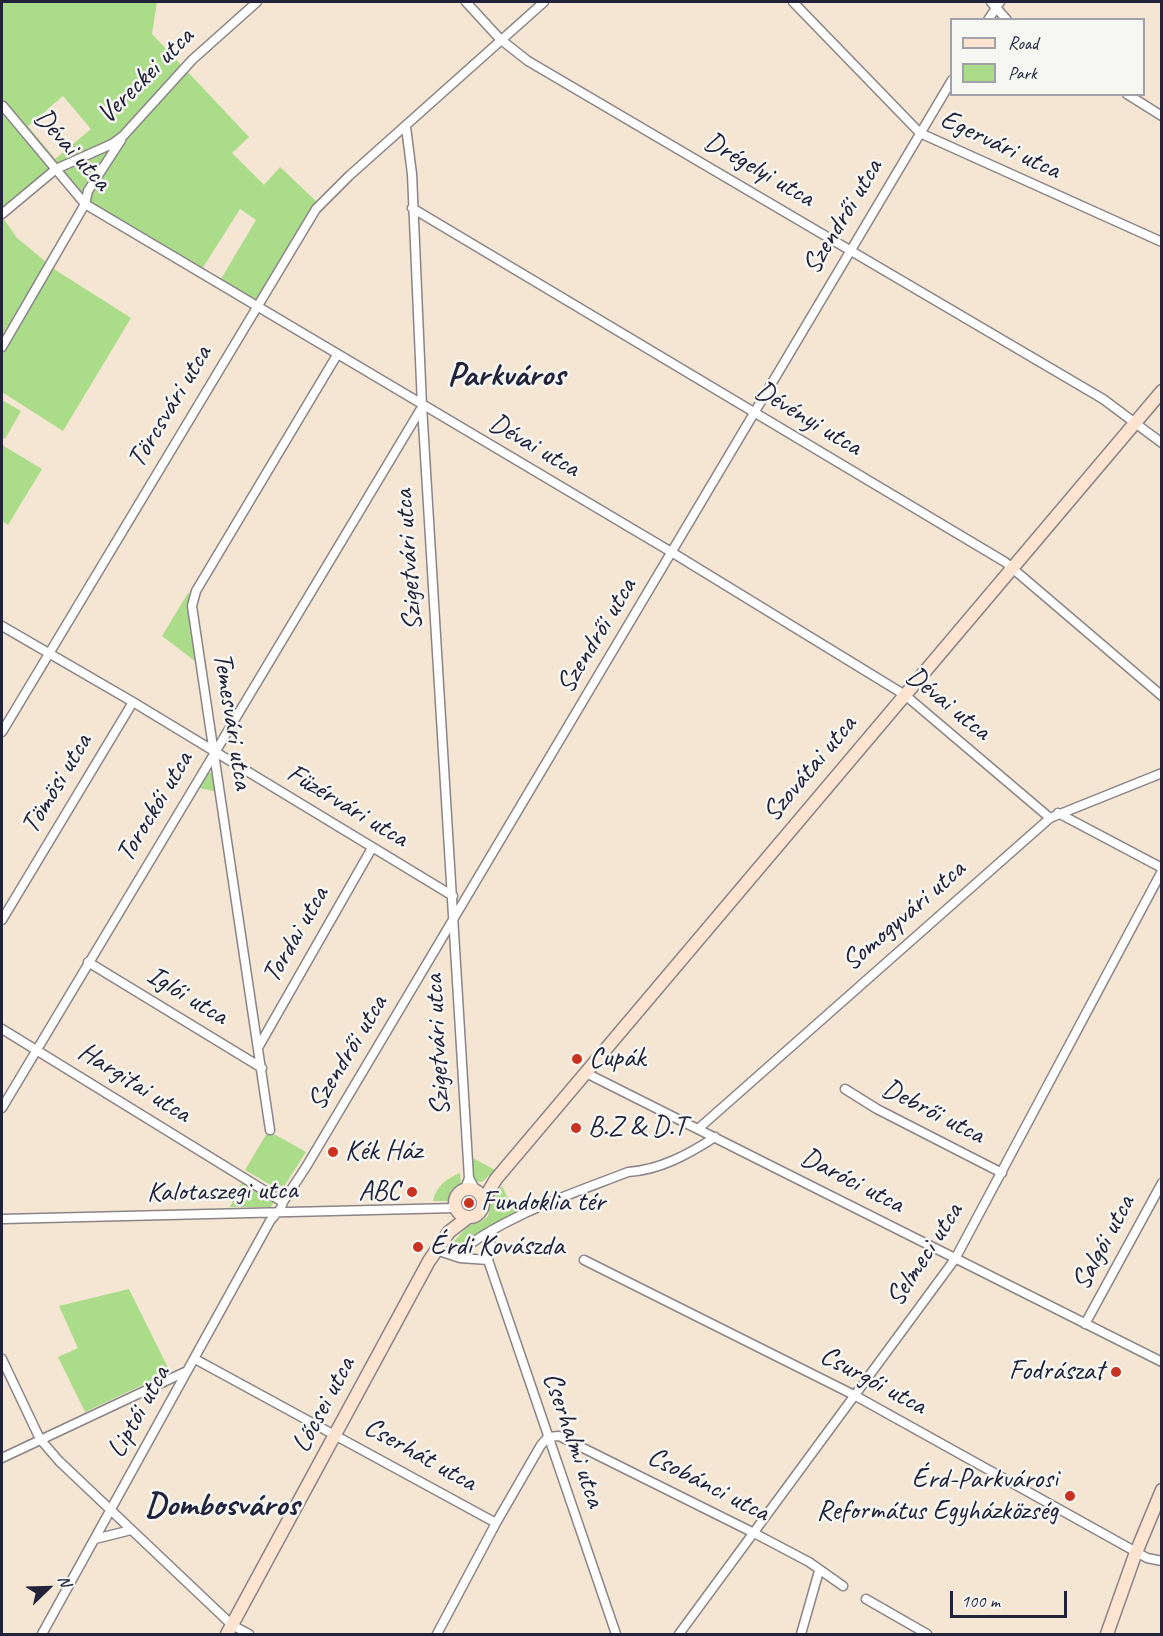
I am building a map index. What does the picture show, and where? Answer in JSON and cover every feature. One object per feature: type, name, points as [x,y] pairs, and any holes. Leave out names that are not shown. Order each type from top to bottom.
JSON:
[{"type":"street","name":"Vereckei utca","points":[[2,214],[56,169],[112,144],[123,136],[192,60],[257,2]]},
{"type":"street","name":"Drégelyi utca","points":[[466,2],[500,39],[528,61],[850,248],[1103,399],[1161,443]]},
{"type":"street","points":[[406,127],[500,39],[544,2]]},
{"type":"street","name":"Egervári utca","points":[[794,2],[920,133],[1161,242]]},
{"type":"street","points":[[988,18],[996,4],[1006,18]]},
{"type":"street","name":"Szendrői utca","points":[[278,1213],[673,553],[850,248],[950,82]]},
{"type":"street","points":[[1130,96],[1161,116]]},
{"type":"street","name":"Dévai utca","points":[[3,106],[85,204],[673,553],[905,695],[1054,816],[1161,869]]},
{"type":"street","name":"Szigetvári utca","points":[[406,127],[412,174],[422,406],[473,1190]]},
{"type":"street","name":"Törcsvári utca","points":[[2,732],[316,209],[349,176],[406,127]]},
{"type":"street","points":[[2,347],[85,204],[88,191],[123,136]]},
{"type":"street","name":"Dévényi utca","points":[[412,208],[755,410],[1012,567],[1161,696]]},
{"type":"street","name":"Temesvári utca","points":[[270,1130],[193,613],[196,591],[337,355]]},
{"type":"street","name":"Szovátai utca","points":[[473,1190],[496,1179],[1161,391]]},
{"type":"street","name":"Torockói utca","points":[[2,1108],[422,406]]},
{"type":"street","name":"Füzérvári utca","points":[[2,626],[133,702],[453,896]]},
{"type":"street","name":"Tömösi utca","points":[[2,920],[133,702]]},
{"type":"street","name":"Somogyvári utca","points":[[698,1129],[1054,816],[1161,773]]},
{"type":"street","name":"Tordai utca","points":[[259,1046],[372,848]]},
{"type":"street","name":"Selmeci utca","points":[[679,1635],[956,1259],[1161,869]]},
{"type":"street","name":"Iglói utca","points":[[88,962],[262,1068]]},
{"type":"street","name":"Hargitai utca","points":[[2,1029],[283,1202]]},
{"type":"street","name":"Daróci utca","points":[[586,1073],[1161,1362]]},
{"type":"street","name":"Debrői utca","points":[[845,1089],[877,1109],[1002,1173]]},
{"type":"street","points":[[454,1256],[492,1230],[628,1172],[642,1171],[676,1159],[715,1137]]},
{"type":"street","name":"Salgói utca","points":[[1085,1324],[1161,1183]]},
{"type":"street","points":[[473,1190],[478,1214],[456,1209],[458,1194],[473,1190]]},
{"type":"street","name":"Kalotaszegi utca","points":[[2,1219],[456,1209]]},
{"type":"street","name":"Lőcsei utca","points":[[230,1630],[436,1250],[449,1233],[456,1209]]},
{"type":"street","name":"Liptói utca","points":[[42,1635],[270,1221],[278,1213]]},
{"type":"street","name":"Cserhalmi utca","points":[[492,1230],[488,1260],[616,1635]]},
{"type":"street","points":[[436,1250],[454,1256],[488,1260]]},
{"type":"street","name":"Csurgói utca","points":[[584,1260],[855,1395],[1137,1550],[1147,1558],[1161,1561]]},
{"type":"street","points":[[2,1359],[40,1439],[59,1461],[230,1630],[249,1635]]},
{"type":"street","name":"Cserhát utca","points":[[195,1359],[496,1523]]},
{"type":"street","points":[[2,1458],[187,1371]]},
{"type":"street","name":"Csobánci utca","points":[[548,1437],[559,1436],[754,1533],[809,1562],[843,1586]]},
{"type":"street","points":[[437,1635],[496,1523],[548,1437]]},
{"type":"street","points":[[1107,1635],[1161,1490]]},
{"type":"street","points":[[95,1539],[131,1530]]},
{"type":"street","points":[[801,1635],[819,1571]]},
{"type":"street","points":[[866,1599],[927,1635]]},
{"type":"green space","points":[[2,2],[157,2],[152,34],[249,137],[232,153],[264,185],[280,167],[317,202],[257,301],[221,279],[256,220],[240,209],[202,269],[91,203],[62,169],[3,218],[17,238],[57,271],[131,318],[63,431],[2,392]],"holes":[[[63,96],[91,129],[55,159],[28,126]]]},
{"type":"green space","points":[[2,400],[21,411],[5,439],[2,437]]},
{"type":"green space","points":[[2,445],[42,469],[8,525],[2,521]]},
{"type":"green space","points":[[188,593],[192,595],[196,662],[162,636]]},
{"type":"green space","points":[[207,772],[214,774],[217,792],[195,787]]},
{"type":"green space","points":[[267,1133],[274,1134],[306,1152],[281,1191],[245,1170]]},
{"type":"green space","points":[[471,1157],[495,1170],[482,1182],[473,1181]]},
{"type":"green space","points":[[460,1173],[461,1185],[453,1191],[450,1201],[433,1201],[442,1184]]},
{"type":"green space","points":[[243,1180],[271,1199],[274,1202],[271,1207],[230,1207]]},
{"type":"green space","points":[[502,1186],[509,1201],[524,1210],[449,1251],[448,1248],[468,1226],[488,1216],[492,1196]]},
{"type":"green space","points":[[129,1289],[170,1372],[85,1412],[58,1357],[78,1348],[59,1306]]},
{"type":"place","name":"Cupák","points":[[577,1059]]},
{"type":"place","name":"B.Z & D.T","points":[[576,1128]]},
{"type":"place","name":"Kék Ház","points":[[333,1152]]},
{"type":"place","name":"ABC","points":[[412,1192]]},
{"type":"place","name":"Fundoklia tér","points":[[469,1203]]},
{"type":"place","name":"Érdi Kovászda","points":[[418,1247]]},
{"type":"place","name":"Fodrászat","points":[[1116,1372]]},
{"type":"place","name":"Érd-Parkvárosi Református Egyházközség","points":[[1070,1496]]},
{"type":"district","name":"Parkváros","points":[[506,376]]},
{"type":"district","name":"Dombosváros","points":[[222,1506]]}]
